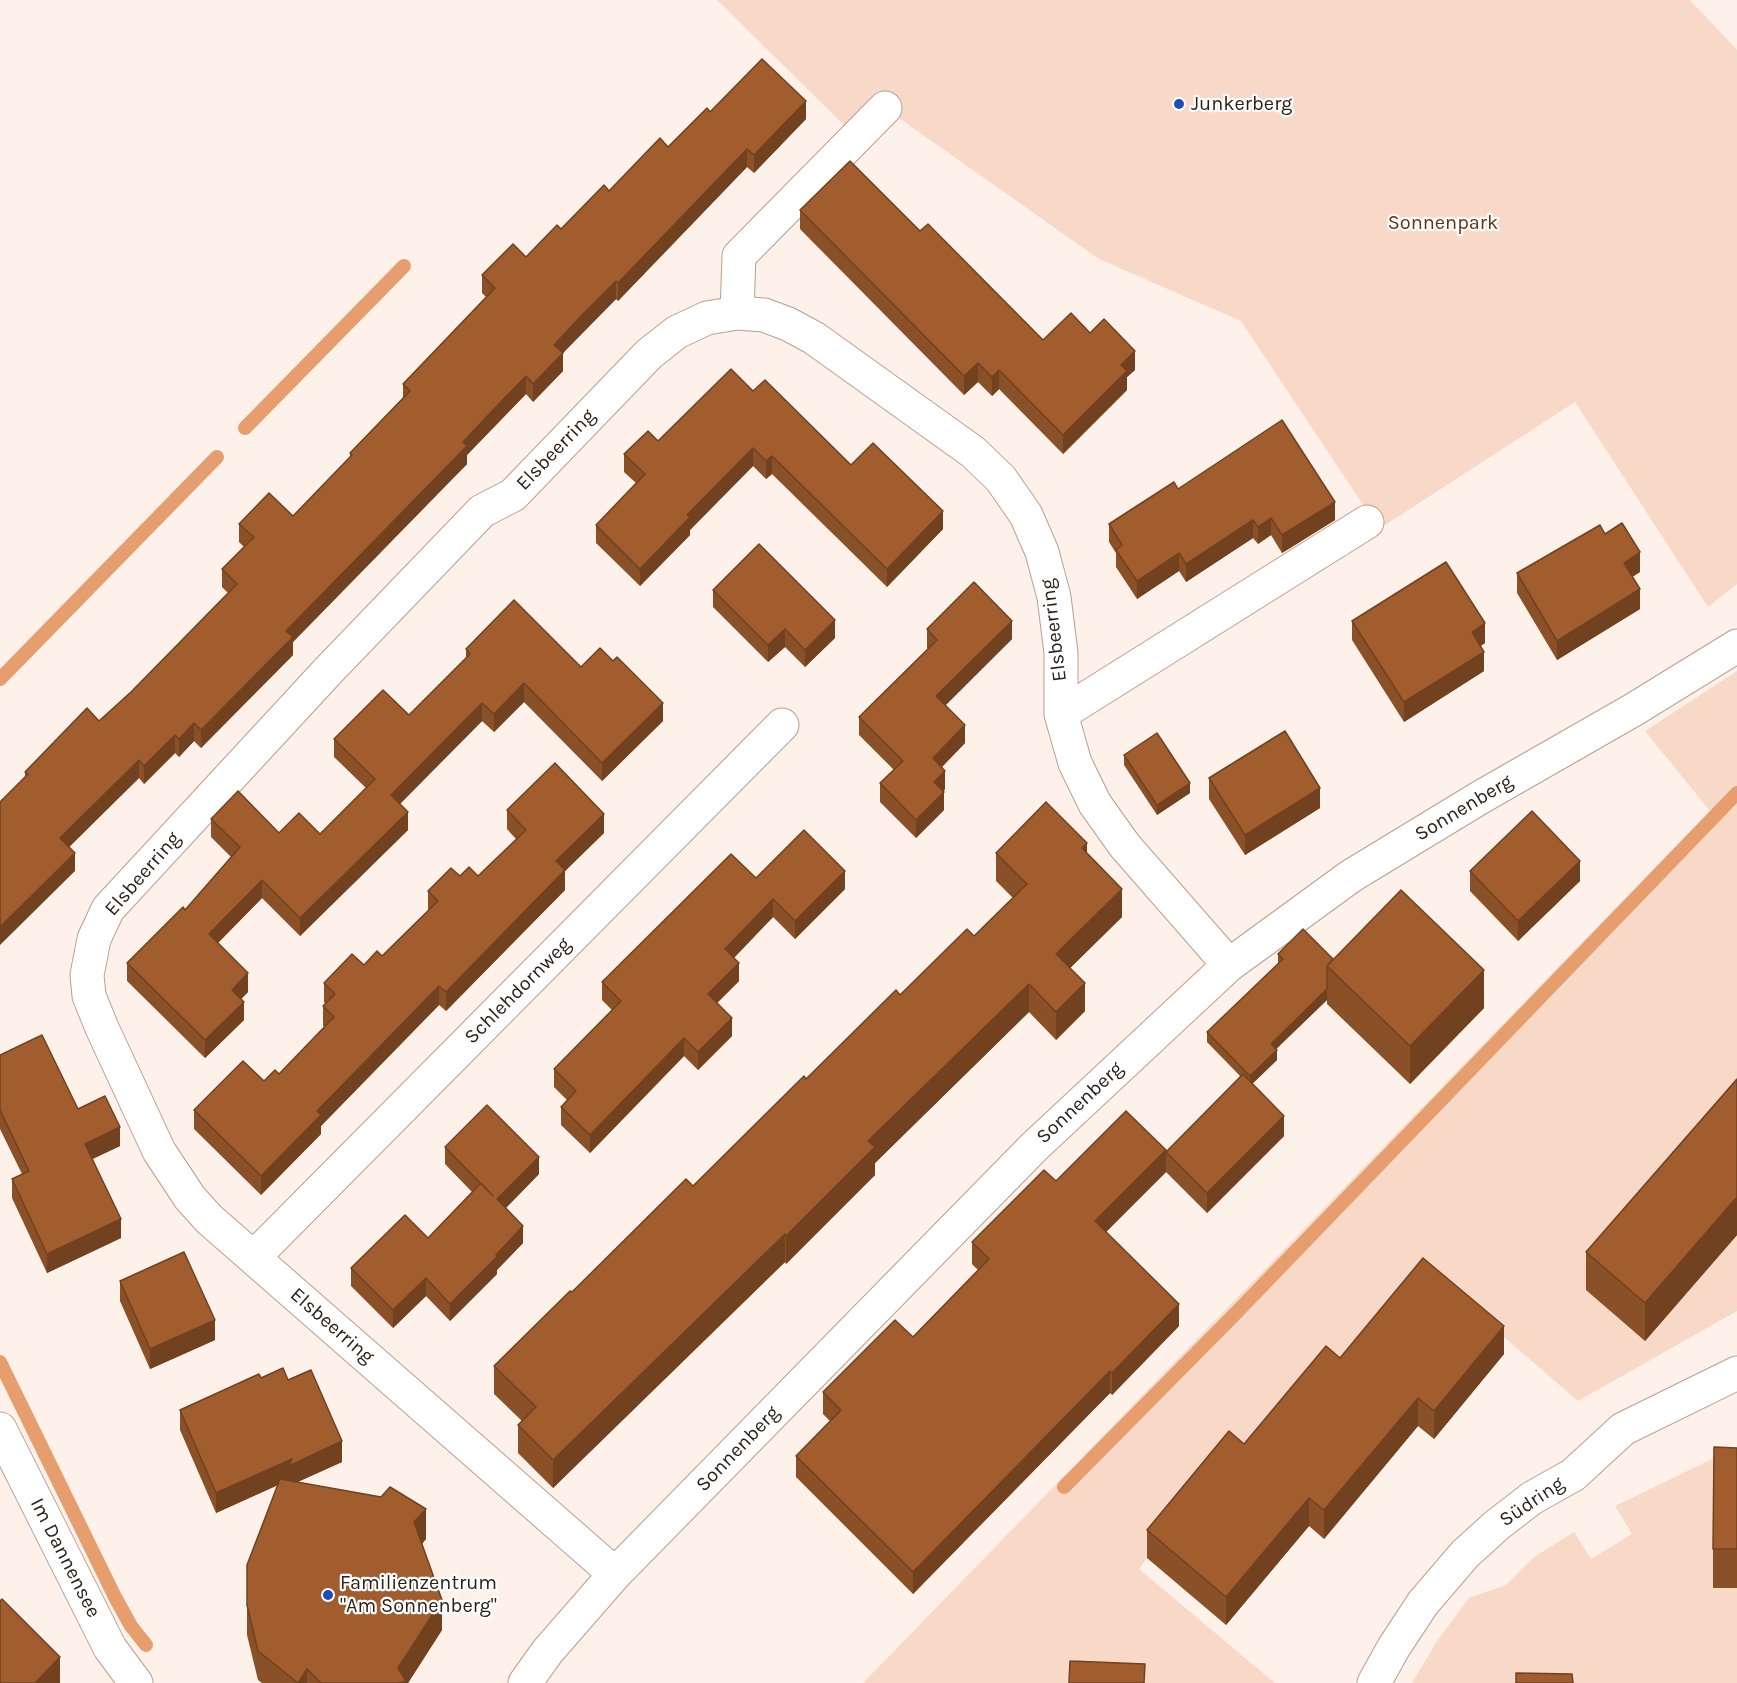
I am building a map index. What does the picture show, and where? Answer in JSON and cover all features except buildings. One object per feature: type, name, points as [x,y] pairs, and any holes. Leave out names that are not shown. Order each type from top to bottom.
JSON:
[{"type":"street","points":[[737,313],[739,256],[885,108]]},
{"type":"street","name":"Elsbeerring","points":[[615,1575],[209,1219],[190,1198],[159,1151],[88,996],[87,975],[94,939],[108,909],[320,680],[482,511],[513,495],[649,354],[676,332],[707,318],[737,313],[764,315],[788,324],[814,338],[973,452],[1001,479],[1026,515],[1042,552],[1054,597],[1061,653],[1062,714],[1076,763],[1095,804],[1125,846],[1229,965]]},
{"type":"street","name":"Elsbeerring","points":[[1062,714],[1367,522]]},
{"type":"street","name":"Sonnenberg","points":[[525,1683],[547,1652],[615,1575],[1034,1147],[1229,965],[1350,876],[1481,797],[1633,710],[1737,646]]},
{"type":"street","name":"Schlehdornweg","points":[[254,1257],[782,725]]},
{"type":"street","name":"Südring","points":[[1374,1683],[1423,1603],[1465,1554],[1497,1525],[1532,1498],[1573,1475],[1623,1429],[1737,1373]]},
{"type":"street","name":"Im Dannensee","points":[[0,1429],[110,1648],[136,1683]]},
{"type":"green space","name":"Sonnenpark","points":[[717,0],[1690,0],[1737,50],[1737,584],[1708,607],[1575,402],[1379,529],[1241,321],[1099,259],[879,104],[849,130]]},
{"type":"green space","points":[[1737,671],[1737,1311],[1578,1401],[1433,1276],[1147,1558],[1139,1569],[1275,1683],[863,1683],[1710,811],[1645,731]]},
{"type":"green space","points":[[1737,1447],[1737,1683],[1412,1683],[1437,1641],[1469,1598],[1506,1585],[1534,1557],[1574,1532],[1591,1559],[1632,1534],[1615,1506]]},
{"type":"waterway","points":[[245,428],[404,266]]},
{"type":"waterway","points":[[0,679],[217,457]]},
{"type":"waterway","points":[[1064,1487],[1236,1313],[1737,793]]},
{"type":"waterway","points":[[0,1362],[115,1597],[131,1626],[146,1645]]},
{"type":"place","name":"Junkerberg","points":[[1179,104]]},
{"type":"place","name":"Familienzentrum \"Am Sonnenberg\"","points":[[328,1595]]}]
